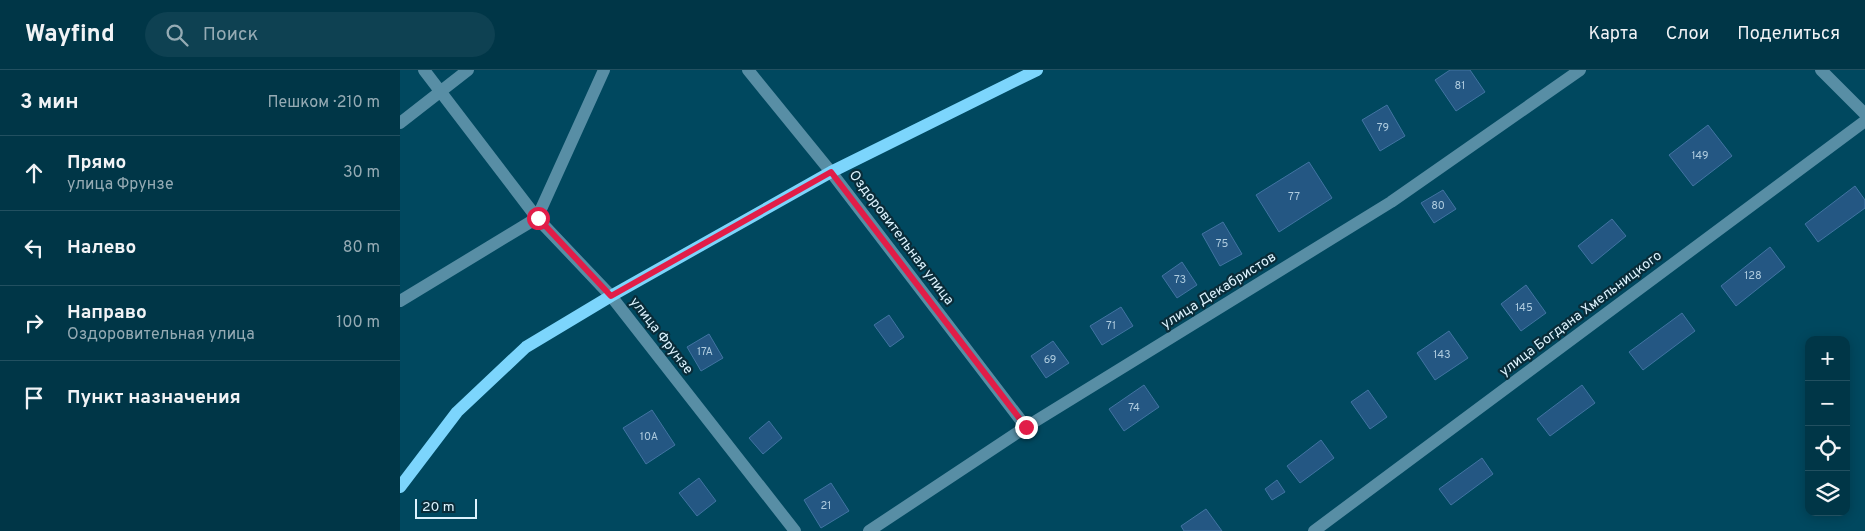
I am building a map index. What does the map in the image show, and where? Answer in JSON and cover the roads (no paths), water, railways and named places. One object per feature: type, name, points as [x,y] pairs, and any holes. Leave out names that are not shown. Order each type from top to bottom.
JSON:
[{"type":"main road","points":[[400,487],[458,412],[526,347],[611,296],[831,172],[1037,70]]},
{"type":"street","name":"улица Фрунзе","points":[[424,70],[538,218],[611,296],[795,531]]},
{"type":"street","points":[[400,123],[468,70]]},
{"type":"street","points":[[400,301],[538,218],[604,70]]},
{"type":"street","name":"Оздоровительная улица","points":[[748,70],[831,172],[1026,427]]},
{"type":"street","name":"улица Декабристов","points":[[869,531],[1026,427],[1391,202],[1580,70]]},
{"type":"street","points":[[1821,70],[1865,114]]},
{"type":"street","name":"улица Богдана Хмельницкого","points":[[1314,531],[1865,120]]}]
